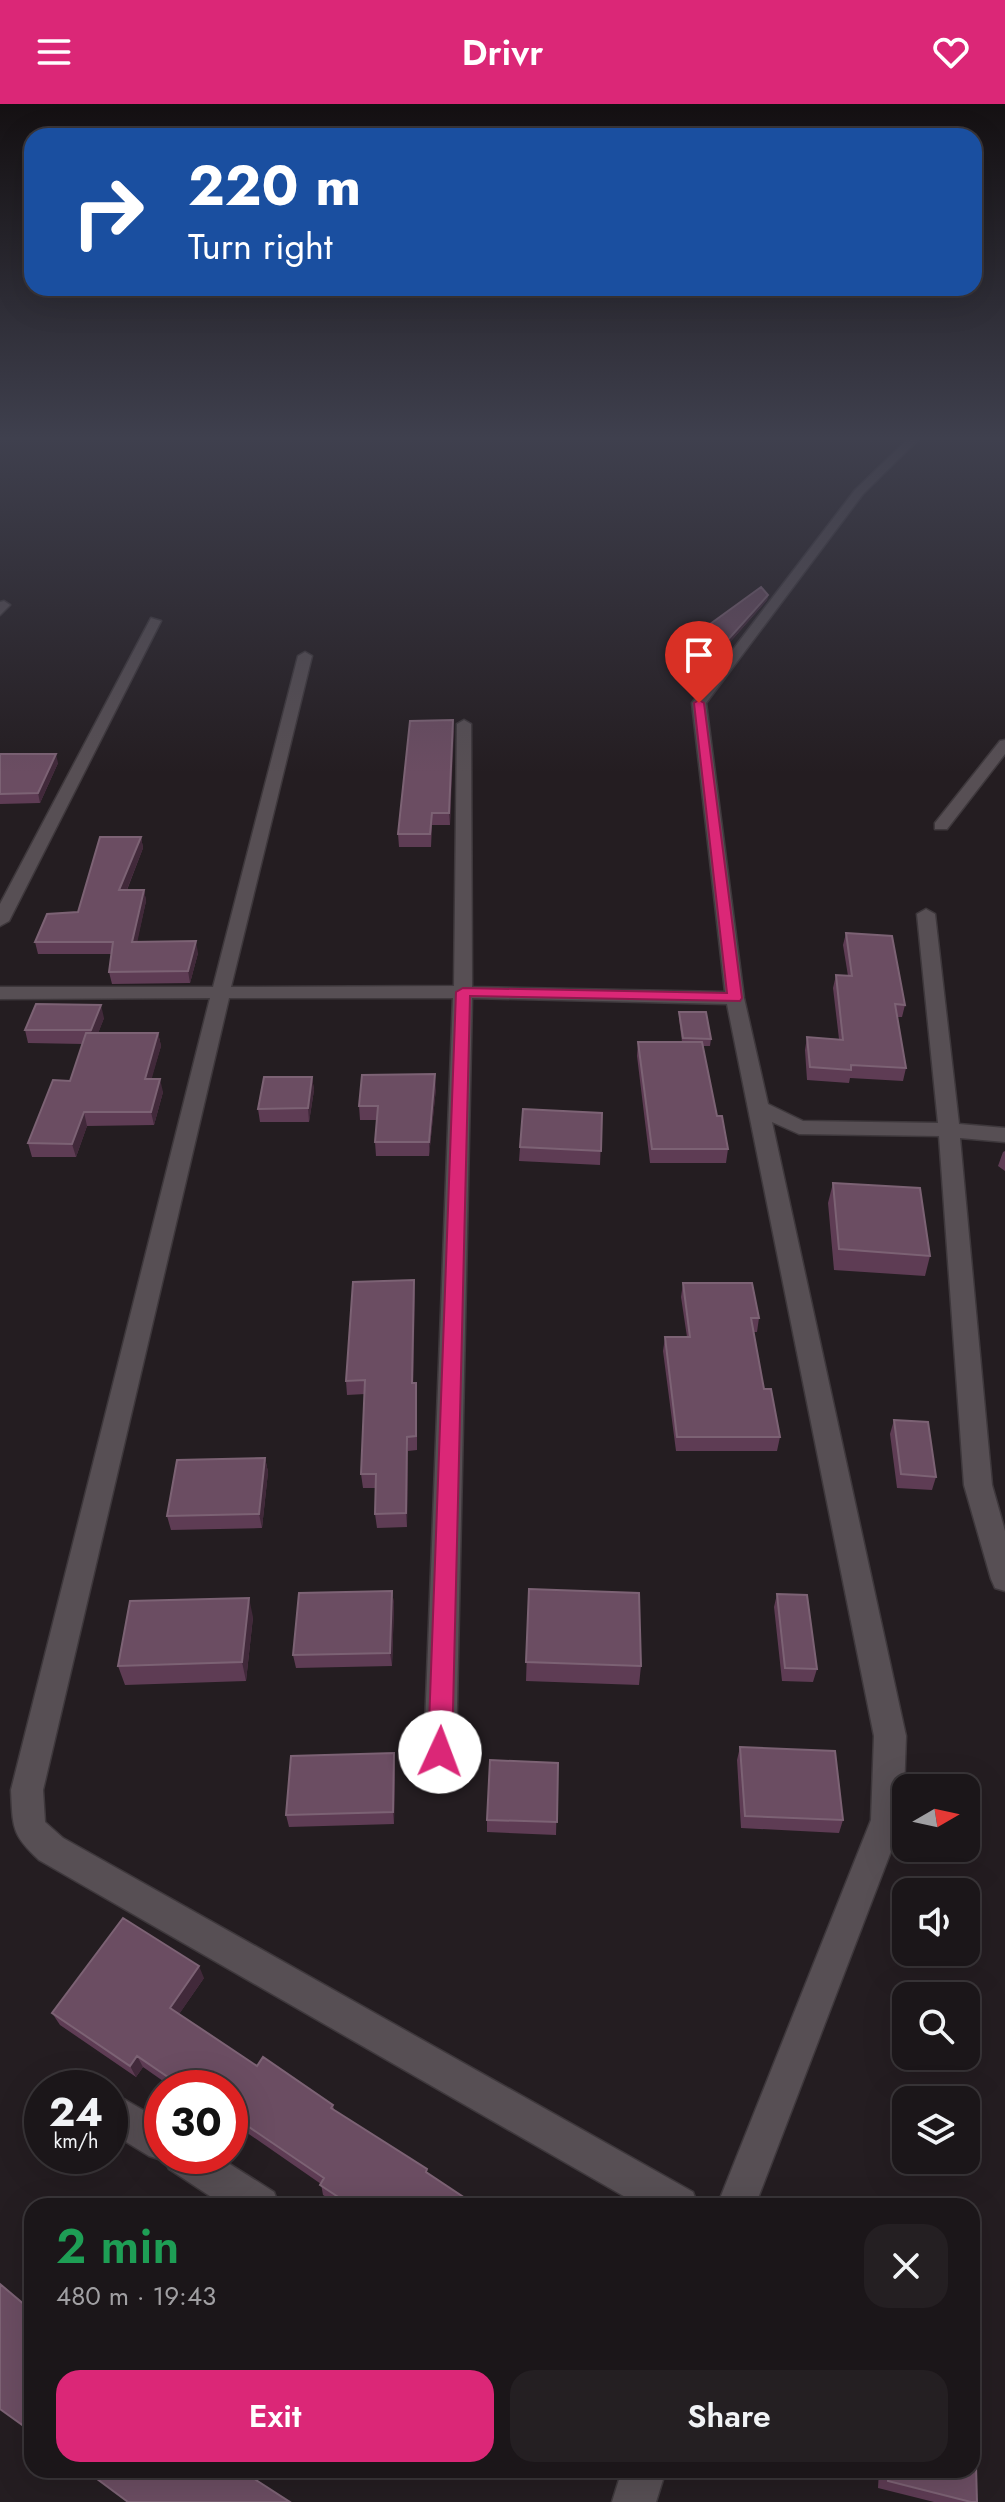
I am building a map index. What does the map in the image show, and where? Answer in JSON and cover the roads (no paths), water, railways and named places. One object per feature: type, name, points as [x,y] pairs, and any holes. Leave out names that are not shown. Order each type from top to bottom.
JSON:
[{"type":"street","points":[[739,2198],[887,1820],[890,1736],[735,998],[699,703],[816,549]]},
{"type":"street","points":[[0,921],[155,621]]},
{"type":"street","points":[[305,656],[27,1790],[29,1829],[51,1849],[665,2198]]},
{"type":"street","points":[[440,1752],[463,992],[464,724]]},
{"type":"street","points":[[941,826],[1005,744]]},
{"type":"street","points":[[926,914],[949,1130],[978,1485],[1005,1579]]},
{"type":"street","points":[[0,993],[463,992],[735,998]]},
{"type":"street","points":[[759,1108],[799,1127],[949,1130],[1005,1135]]},
{"type":"street","points":[[210,2174],[248,2198]]},
{"type":"street","points":[[634,2502],[642,2478]]}]
